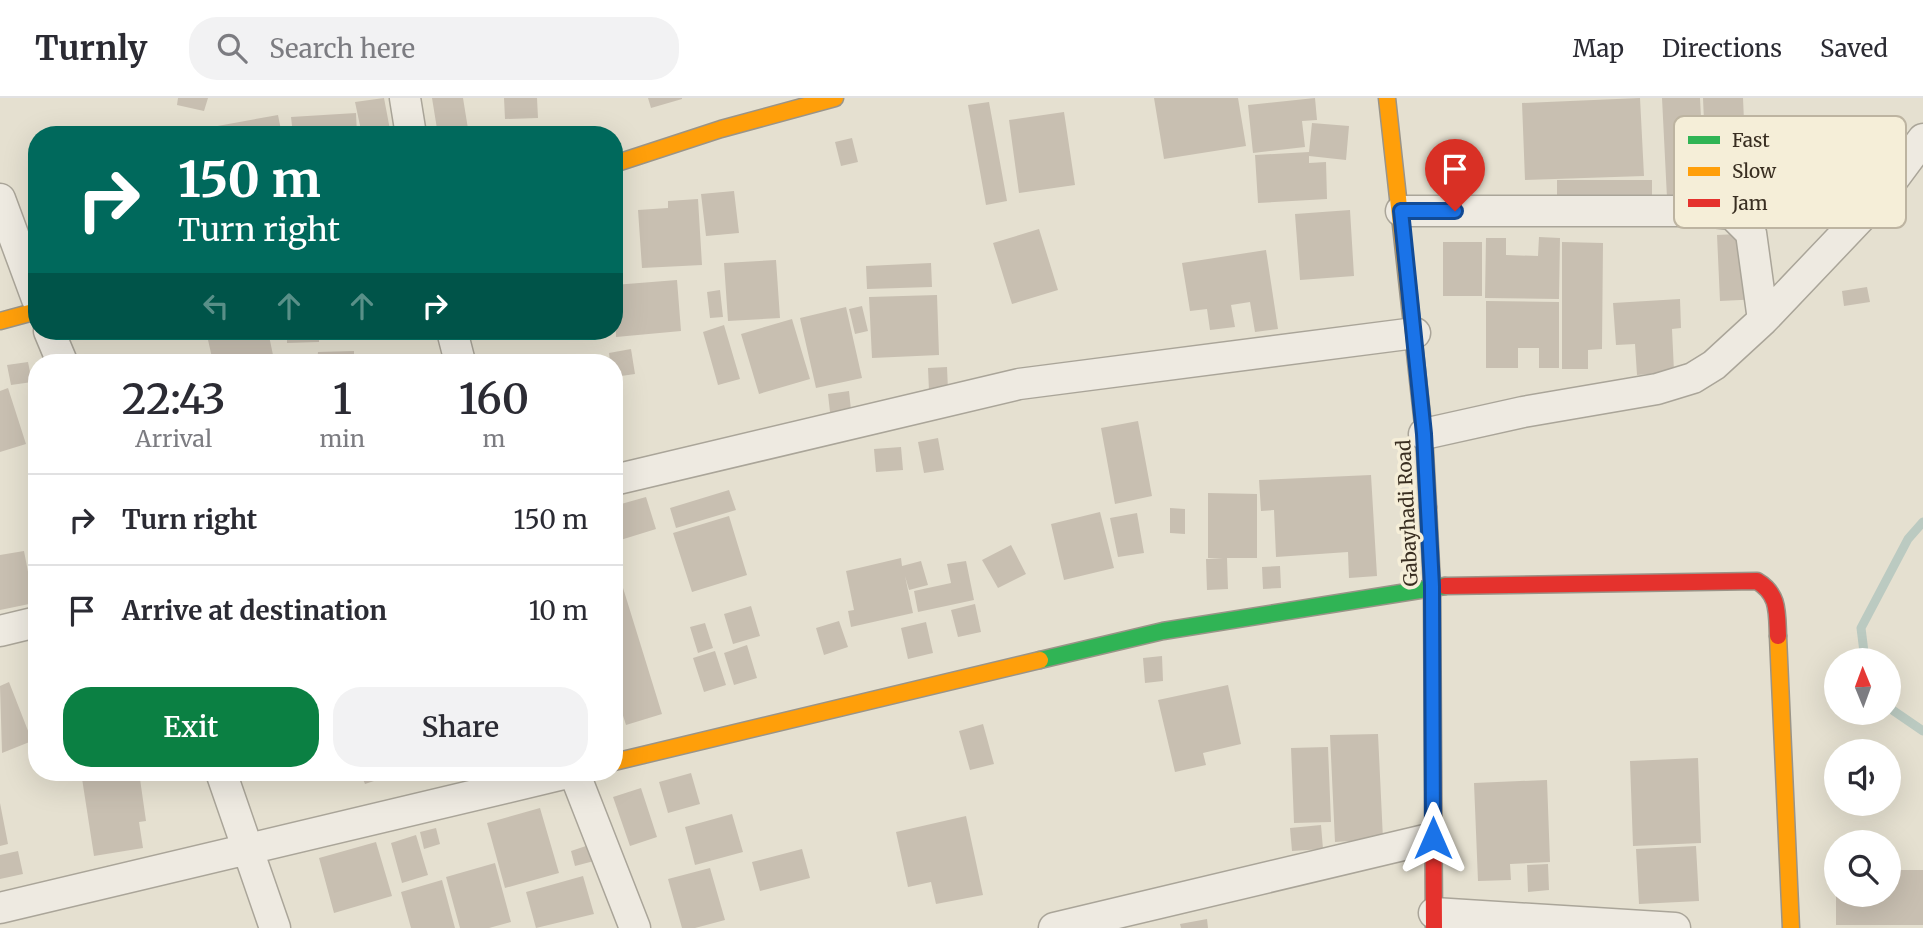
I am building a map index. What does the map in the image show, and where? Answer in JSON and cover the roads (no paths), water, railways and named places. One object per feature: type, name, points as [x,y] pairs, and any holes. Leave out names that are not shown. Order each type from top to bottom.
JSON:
[{"type":"street","points":[[405,98],[410,126]]},
{"type":"street","points":[[623,161],[721,129],[835,98]]},
{"type":"street","name":"Gabayhadi Road","points":[[1387,98],[1415,333],[1424,434],[1432,586],[1434,920]]},
{"type":"street","points":[[1906,162],[1923,139]]},
{"type":"street","points":[[0,199],[28,275]]},
{"type":"street","points":[[1401,211],[1674,211]]},
{"type":"street","points":[[1746,228],[1751,233],[1763,320]]},
{"type":"street","points":[[1424,434],[1550,407],[1657,389],[1693,378],[1714,365],[1763,320],[1851,228]]},
{"type":"street","points":[[0,321],[28,313]]},
{"type":"street","points":[[623,478],[1019,384],[1415,333]]},
{"type":"street","points":[[623,760],[1163,631],[1432,586],[1757,581],[1769,588],[1777,603],[1791,928]]},
{"type":"street","points":[[0,631],[28,624]]},
{"type":"street","points":[[224,781],[275,928]]},
{"type":"street","points":[[0,908],[535,781]]},
{"type":"street","points":[[577,781],[635,928]]},
{"type":"street","points":[[1054,928],[1433,838]]},
{"type":"street","points":[[1434,920],[1675,928]]},
{"type":"waterway","points":[[1864,648],[1861,628],[1908,539],[1923,522]]},
{"type":"waterway","points":[[1901,716],[1923,731]]}]
